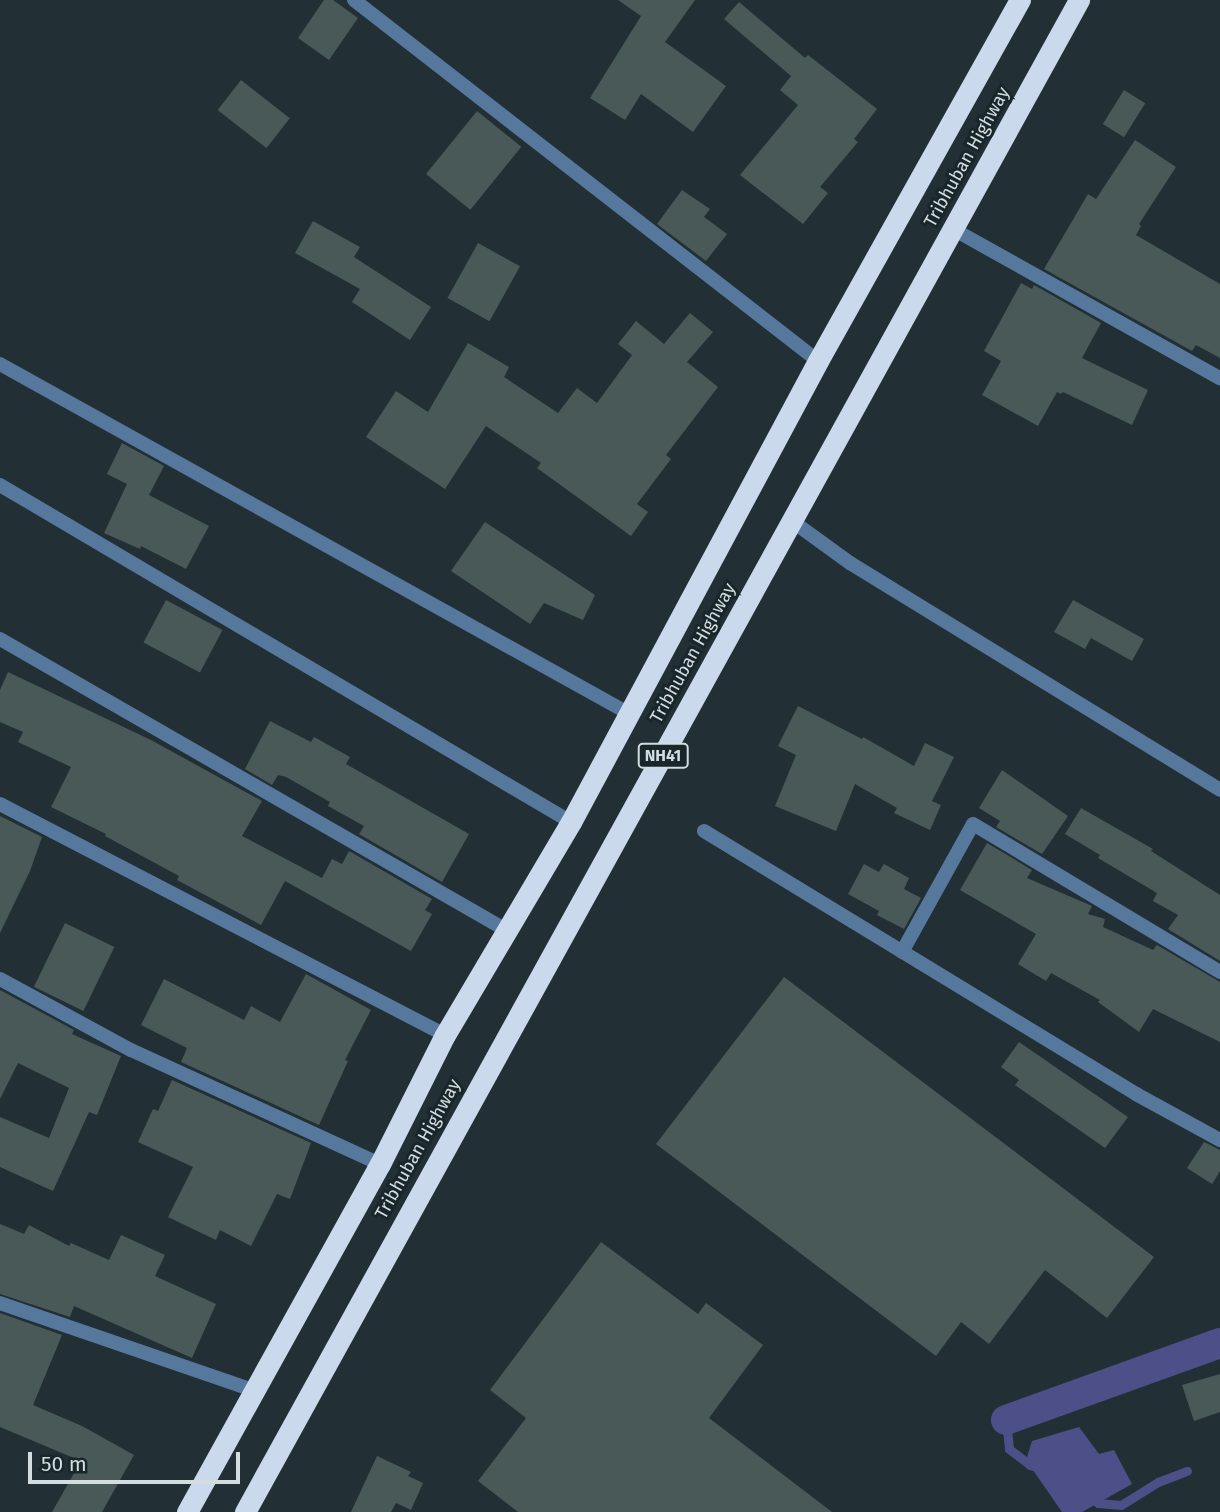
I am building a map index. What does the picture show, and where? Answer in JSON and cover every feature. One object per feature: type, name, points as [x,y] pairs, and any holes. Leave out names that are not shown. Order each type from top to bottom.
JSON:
[{"type":"highway","name":"Tribhuban Highway","points":[[187,1512],[380,1164],[444,1035],[570,822],[818,361],[1020,0]]},
{"type":"highway","name":"Tribhuban Highway","points":[[245,1512],[1079,0]]},
{"type":"street","points":[[354,0],[818,361]]},
{"type":"street","points":[[953,229],[1220,378]]},
{"type":"street","points":[[0,364],[628,713]]},
{"type":"street","points":[[0,485],[570,822]]},
{"type":"street","points":[[792,521],[850,563],[1220,790]]},
{"type":"street","points":[[0,639],[506,930]]},
{"type":"street","points":[[0,804],[444,1035]]},
{"type":"street","points":[[902,952],[973,824],[1220,972]]},
{"type":"street","points":[[704,831],[1136,1094],[1220,1140]]},
{"type":"street","points":[[0,979],[131,1049],[380,1164]]},
{"type":"street","points":[[0,1303],[256,1391]]},
{"type":"water","points":[[1079,1427],[1099,1454],[1114,1450],[1132,1484],[1082,1512],[1062,1512],[1026,1460],[1032,1441]]},
{"type":"building","points":[[324,0],[333,0],[358,18],[329,60],[298,38]]},
{"type":"building","points":[[618,0],[695,0],[665,42],[726,86],[693,132],[641,94],[625,120],[590,98],[641,16]]},
{"type":"building","points":[[739,2],[805,58],[808,55],[877,109],[854,139],[858,142],[820,187],[828,193],[803,224],[740,175],[798,105],[780,90],[791,76],[724,19]]},
{"type":"building","points":[[241,80],[290,118],[266,148],[218,110]]},
{"type":"building","points":[[1124,90],[1145,103],[1124,137],[1103,124]]},
{"type":"building","points":[[477,111],[521,147],[470,210],[426,174]]},
{"type":"building","points":[[1135,140],[1176,167],[1139,224],[1141,226],[1136,235],[1220,284],[1220,358],[1196,345],[1192,351],[1044,269],[1088,194],[1096,199]]},
{"type":"building","points":[[682,190],[710,209],[704,217],[727,234],[706,261],[657,224]]},
{"type":"building","points":[[313,221],[360,247],[354,257],[431,307],[410,340],[352,302],[360,289],[295,253]]},
{"type":"building","points":[[478,243],[520,266],[489,321],[447,298]]},
{"type":"building","points":[[1021,283],[1032,289],[1034,285],[1101,323],[1082,358],[1148,390],[1132,425],[1063,392],[1057,392],[1038,426],[982,395],[1001,361],[984,351]]},
{"type":"building","points":[[690,313],[713,332],[687,362],[718,387],[666,455],[671,459],[637,504],[648,512],[631,536],[537,468],[541,463],[486,426],[445,489],[366,437],[396,391],[428,412],[468,343],[509,367],[504,377],[558,413],[577,388],[597,403],[632,355],[618,344],[636,321],[664,344]]},
{"type":"building","points":[[122,443],[164,466],[149,495],[209,526],[186,569],[141,546],[140,549],[104,533],[127,484],[107,474]]},
{"type":"building","points":[[485,522],[595,595],[583,620],[544,603],[530,624],[451,571]]},
{"type":"building","points":[[166,600],[223,630],[200,672],[143,642]]},
{"type":"building","points":[[1073,600],[1144,639],[1132,661],[1091,638],[1085,649],[1054,632]]},
{"type":"building","points":[[8,672],[151,740],[262,801],[242,836],[322,878],[332,859],[342,864],[349,851],[432,899],[425,910],[432,914],[411,951],[285,881],[261,925],[177,880],[179,876],[105,836],[106,834],[51,807],[71,767],[18,742],[23,732],[0,722],[0,690]]},
{"type":"building","points":[[798,706],[862,739],[863,737],[914,766],[925,743],[954,757],[932,801],[941,805],[930,830],[894,813],[897,808],[855,784],[836,831],[775,806],[796,755],[778,746]]},
{"type":"building","points":[[270,721],[311,742],[314,737],[350,757],[346,764],[469,834],[442,882],[359,834],[364,826],[328,806],[330,802],[286,777],[278,775],[272,785],[245,769]]},
{"type":"building","points":[[1002,770],[1068,816],[1042,854],[996,827],[1000,821],[979,808]]},
{"type":"building","points":[[1081,808],[1153,849],[1151,851],[1220,895],[1220,961],[1168,929],[1178,915],[1153,901],[1157,893],[1098,858],[1100,855],[1065,834]]},
{"type":"building","points":[[0,816],[42,837],[30,871],[0,933]]},
{"type":"building","points":[[987,843],[1032,870],[1027,878],[1092,906],[1088,914],[1105,919],[1103,927],[1153,950],[1157,945],[1220,982],[1220,1042],[1153,1009],[1139,1032],[1098,1002],[1100,1000],[1051,973],[1046,981],[1018,964],[1036,934],[960,890]]},
{"type":"building","points":[[864,864],[879,872],[884,864],[909,878],[904,889],[921,898],[904,929],[877,915],[879,911],[848,894]]},
{"type":"building","points":[[65,923],[114,947],[83,1011],[34,987]]},
{"type":"building","points":[[306,974],[371,1010],[345,1060],[348,1061],[319,1125],[181,1062],[187,1048],[141,1025],[164,979],[244,1020],[251,1006],[280,1022]]},
{"type":"building","points":[[784,977],[1154,1257],[1107,1318],[1045,1270],[989,1344],[961,1322],[936,1356],[656,1144]]},
{"type":"building","points":[[0,990],[74,1030],[72,1034],[121,1056],[97,1115],[89,1112],[53,1191],[0,1167],[0,1117],[49,1138],[69,1088],[18,1063],[0,1099]]},
{"type":"building","points":[[1019,1042],[1128,1117],[1105,1148],[1015,1085],[1019,1080],[1001,1067]]},
{"type":"building","points":[[172,1080],[311,1143],[290,1199],[277,1194],[251,1246],[220,1230],[216,1240],[168,1217],[193,1167],[138,1142],[153,1109],[158,1111]]},
{"type":"building","points":[[1204,1142],[1220,1150],[1220,1171],[1212,1184],[1187,1168]]},
{"type":"building","points":[[0,1224],[24,1234],[29,1225],[69,1246],[71,1243],[109,1260],[121,1235],[165,1255],[155,1276],[216,1304],[192,1358],[74,1306],[70,1317],[0,1294]]},
{"type":"building","points":[[601,1242],[698,1314],[706,1303],[763,1345],[709,1418],[832,1512],[518,1512],[478,1481],[526,1418],[490,1390]]},
{"type":"building","points":[[0,1313],[62,1335],[33,1405],[82,1426],[134,1455],[102,1512],[52,1512],[81,1461],[0,1427]]},
{"type":"building","points":[[1220,1374],[1220,1412],[1194,1421],[1182,1385]]},
{"type":"building","points":[[377,1456],[411,1472],[408,1476],[423,1483],[411,1510],[396,1503],[391,1512],[351,1512]]},
{"type":"waterway","points":[[1006,1420],[1220,1343]]},
{"type":"waterway","points":[[1006,1420],[1009,1449],[1030,1465],[1039,1467]]},
{"type":"waterway","points":[[1091,1497],[1098,1503],[1121,1505],[1158,1482],[1187,1471]]}]
